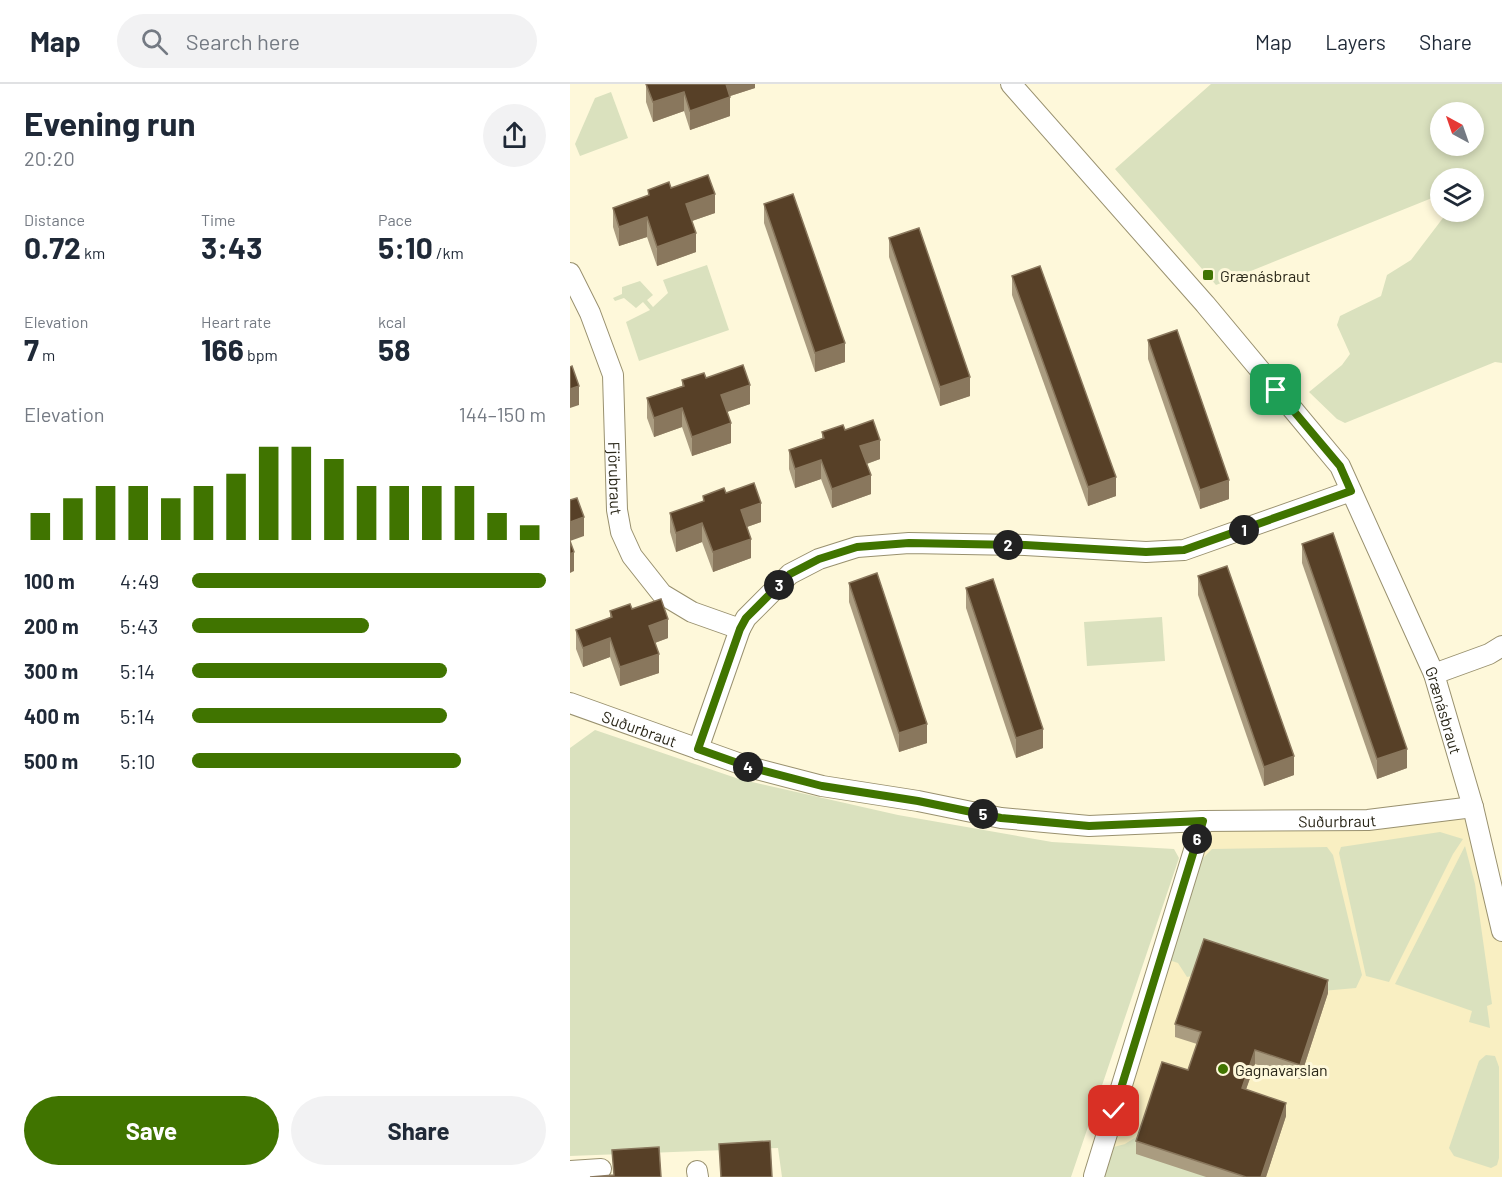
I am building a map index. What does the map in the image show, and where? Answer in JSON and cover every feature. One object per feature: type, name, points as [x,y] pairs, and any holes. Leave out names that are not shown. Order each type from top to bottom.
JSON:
[{"type":"street","name":"Grænásbraut","points":[[1011,84],[1340,466],[1434,674],[1473,807],[1502,931]]},
{"type":"street","name":"Fjörubraut","points":[[570,273],[590,313],[613,375],[617,510],[621,532],[632,556],[662,594],[692,612],[740,629]]},
{"type":"street","points":[[698,749],[740,629],[746,618],[790,574],[819,559],[857,547],[909,543],[1025,545],[1146,552],[1184,550],[1351,491]]},
{"type":"street","points":[[1434,674],[1489,654],[1502,646]]},
{"type":"street","points":[[570,720],[579,706]]},
{"type":"street","name":"Suðurbraut","points":[[579,706],[749,767],[822,786],[918,801],[1001,818],[1089,826],[1203,821],[1368,820],[1473,807]]},
{"type":"street","points":[[1094,1176],[1203,821]]},
{"type":"street","points":[[570,1171],[601,1170]]},
{"type":"shaded area","points":[[1473,807],[1502,931],[1502,1177],[1094,1177],[1203,821]]},
{"type":"green space","points":[[1211,84],[1502,84],[1502,363],[1495,362],[1345,423],[1337,419],[1309,392],[1342,365],[1350,354],[1337,325],[1340,316],[1381,296],[1387,275],[1411,260],[1440,222],[1484,222],[1484,168],[1430,168],[1430,199],[1216,285],[1115,169]]},
{"type":"green space","points":[[611,92],[628,138],[580,156],[575,144],[595,98]]},
{"type":"green space","points":[[707,265],[729,330],[639,361],[626,322],[650,310],[643,302],[636,308],[624,298],[615,301],[613,298],[622,294],[622,287],[640,281],[653,295],[647,300],[653,307],[668,293],[663,280]]},
{"type":"green space","points":[[1162,617],[1165,661],[1087,666],[1084,622]]},
{"type":"green space","points":[[595,730],[739,779],[898,815],[1052,842],[1174,849],[1179,858],[1071,1177],[782,1177],[778,1148],[570,1156],[570,748]]},
{"type":"green space","points":[[1440,832],[1463,839],[1453,854],[1389,982],[1366,976],[1339,853],[1341,847]]},
{"type":"green space","points":[[1465,846],[1475,884],[1492,1004],[1487,1006],[1490,1028],[1469,1022],[1472,1011],[1395,984]]},
{"type":"green space","points":[[1327,847],[1333,855],[1362,975],[1356,988],[1322,991],[1196,975],[1187,977],[1178,963],[1169,960],[1202,859],[1212,849]]},
{"type":"green space","points":[[1486,1055],[1495,1056],[1499,1067],[1499,1158],[1497,1165],[1491,1168],[1454,1156],[1449,1148],[1479,1061]]},
{"type":"green space","points":[[1144,1132],[1206,1177],[1098,1177],[1110,1148],[1125,1144]]},
{"type":"building","points":[[646,84],[726,84],[730,97],[690,111],[684,92],[653,102]]},
{"type":"building","points":[[708,175],[715,194],[686,204],[696,233],[657,247],[647,217],[619,227],[613,208],[649,195],[648,190],[669,182],[671,188]]},
{"type":"building","points":[[793,194],[845,343],[815,353],[764,204]]},
{"type":"building","points":[[919,228],[970,377],[940,387],[889,238]]},
{"type":"building","points":[[1040,266],[1116,477],[1088,487],[1012,276]]},
{"type":"building","points":[[1177,330],[1229,480],[1200,490],[1148,340]]},
{"type":"building","points":[[743,365],[750,385],[721,395],[731,423],[692,437],[682,408],[654,418],[647,398],[684,386],[682,380],[704,373],[706,378]]},
{"type":"building","points":[[572,366],[579,386],[570,389],[570,367]]},
{"type":"building","points":[[873,420],[880,440],[860,446],[871,475],[832,489],[821,460],[795,469],[789,450],[824,438],[822,432],[843,425],[845,430]]},
{"type":"building","points":[[754,483],[761,503],[741,510],[751,539],[713,552],[702,523],[676,533],[670,513],[704,501],[703,496],[724,488],[726,493]]},
{"type":"building","points":[[577,498],[584,517],[570,522],[570,500]]},
{"type":"building","points":[[1333,533],[1407,749],[1377,759],[1302,544]]},
{"type":"building","points":[[570,541],[574,552],[570,554]]},
{"type":"building","points":[[1227,566],[1294,756],[1264,767],[1198,576]]},
{"type":"building","points":[[877,573],[927,724],[899,733],[849,583]]},
{"type":"building","points":[[993,579],[1043,729],[1016,738],[966,588]]},
{"type":"building","points":[[661,599],[668,619],[649,626],[659,654],[620,667],[610,638],[583,648],[576,630],[612,617],[610,611],[630,604],[632,609]]},
{"type":"building","name":"Gagnavarslan","points":[[1204,939],[1328,980],[1300,1065],[1255,1050],[1242,1088],[1286,1103],[1261,1177],[1246,1177],[1136,1141],[1162,1062],[1188,1070],[1201,1032],[1175,1024]]},
{"type":"building","points":[[770,1141],[772,1177],[721,1177],[719,1144]]},
{"type":"building","points":[[659,1147],[661,1177],[590,1177],[614,1175],[612,1150]]},
{"type":"place","name":"Grænásbraut","points":[[1208,275]]},
{"type":"place","name":"Gagnavarslan","points":[[1223,1069]]},
{"type":"route","points":[[1114,1111],[1203,821],[1089,826],[1001,818],[918,801],[822,786],[749,767],[698,749],[740,629],[746,618],[790,574],[819,559],[857,547],[909,543],[1025,545],[1045,548],[1146,552],[1184,550],[1351,491],[1340,466],[1276,390]]}]
